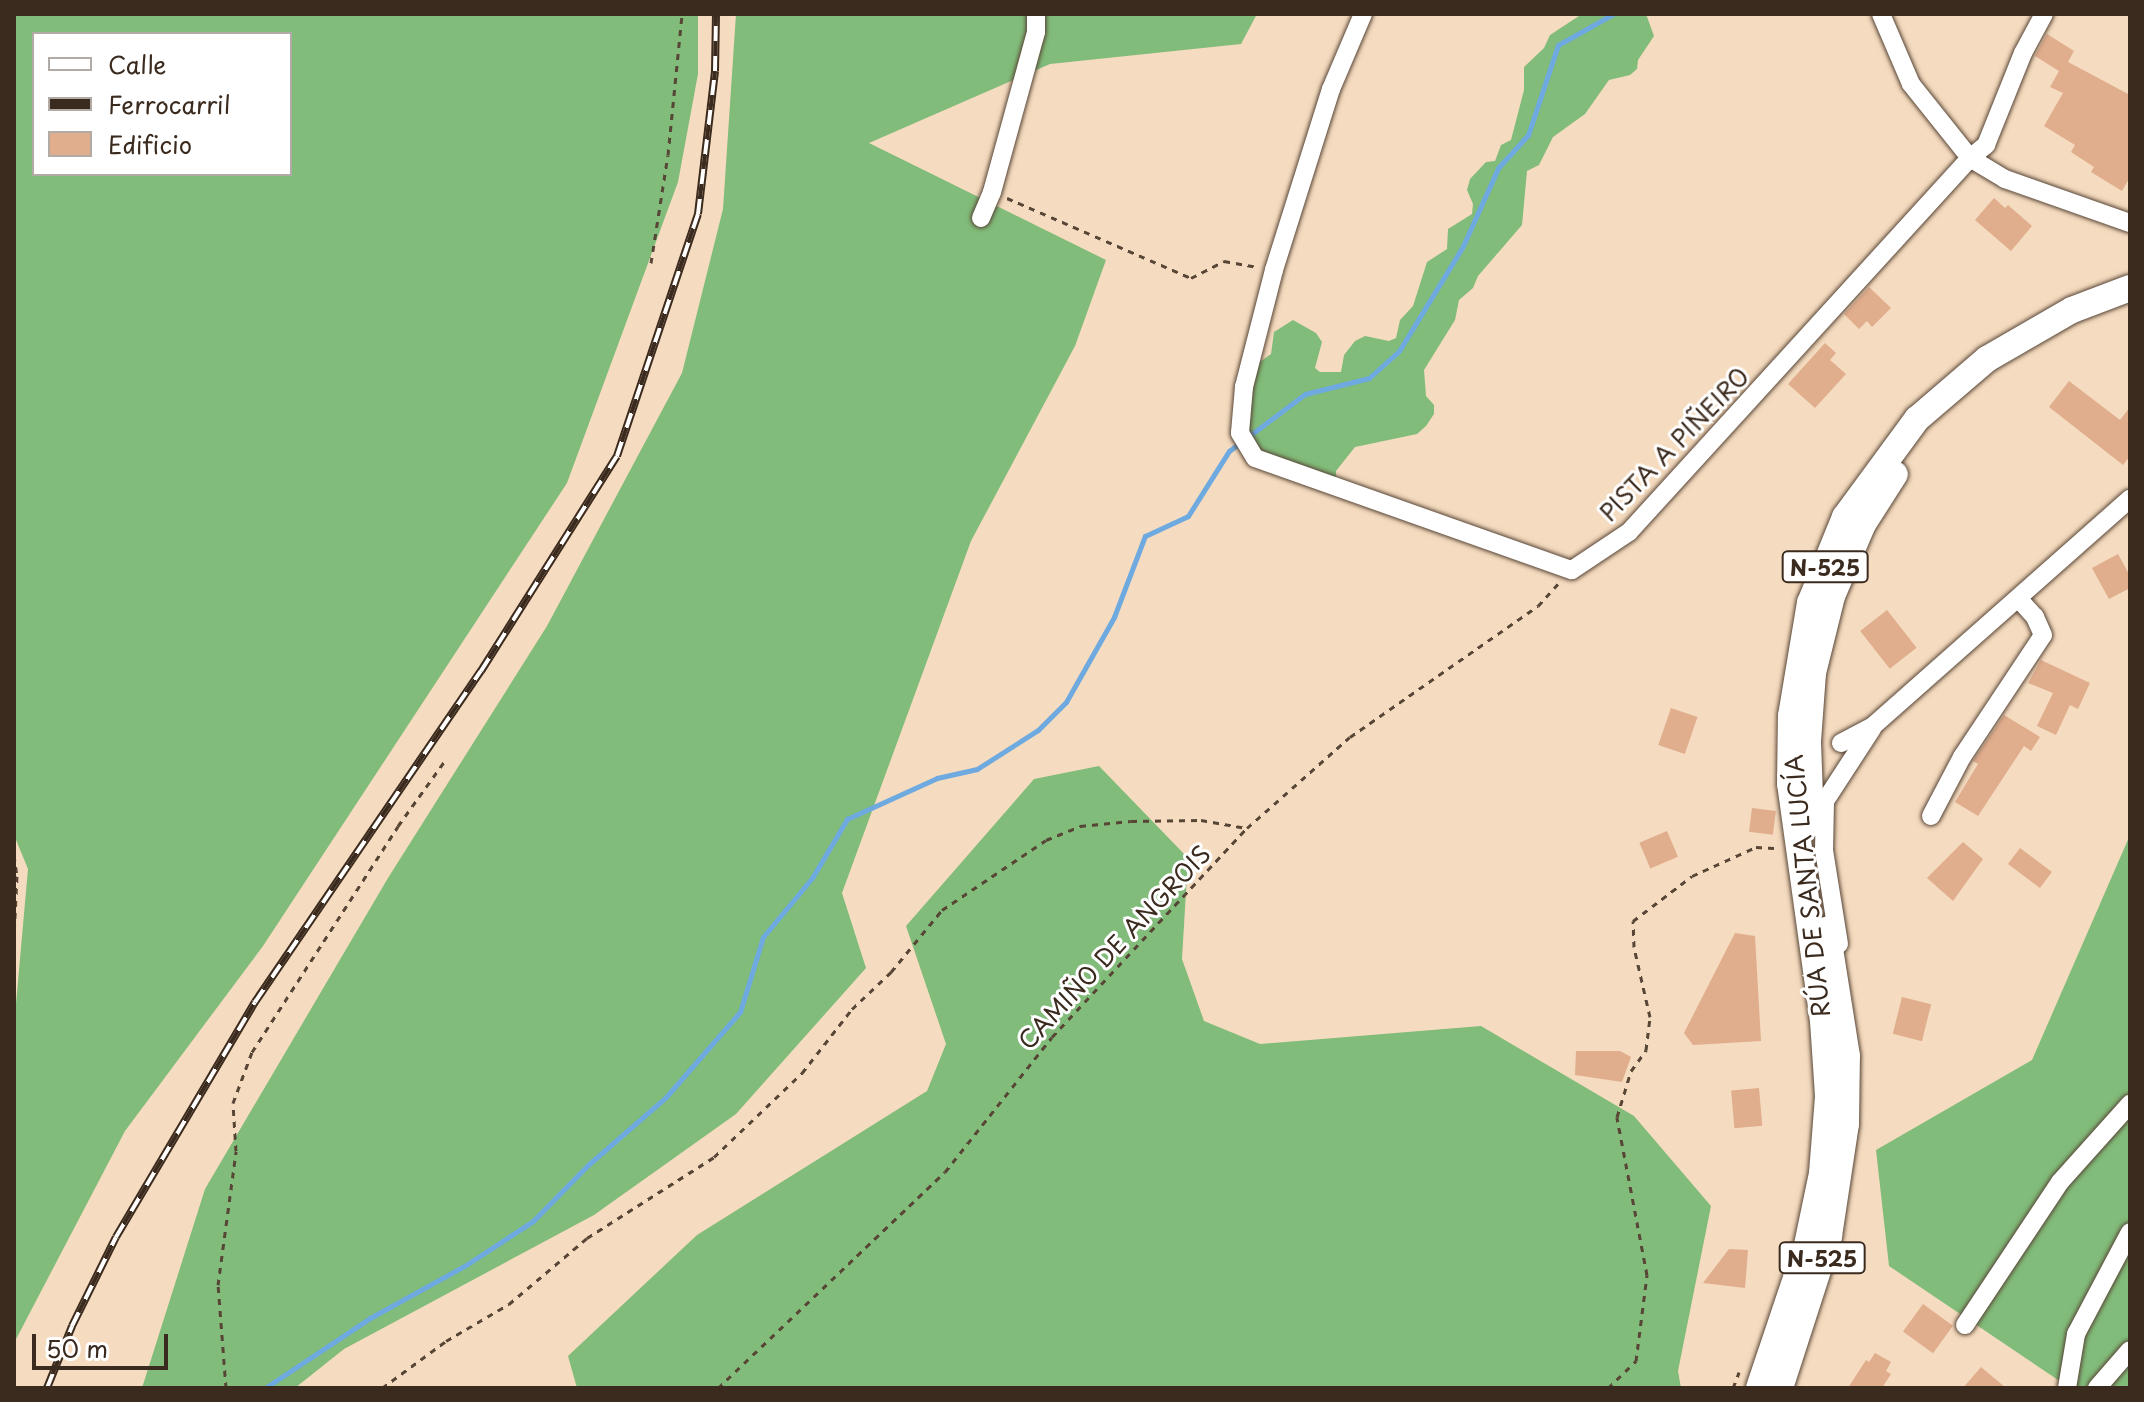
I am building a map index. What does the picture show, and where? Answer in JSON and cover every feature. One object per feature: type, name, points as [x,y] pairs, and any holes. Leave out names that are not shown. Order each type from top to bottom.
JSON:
[{"type":"highway","name":"RÚA DE SANTA LUCÍA","points":[[1759,1388],[1807,1245],[1822,1173],[1828,1096],[1823,1021],[1790,784],[1791,716],[1810,603],[1845,517],[1917,419],[1987,359],[2072,310],[2130,288]]},
{"type":"highway","name":"RÚA DE SANTA LUCÍA","points":[[1780,1388],[1829,1236],[1846,1124],[1847,1056],[1811,823],[1808,741],[1813,673],[1832,596],[1863,524],[1908,454],[1952,405],[2059,329],[2130,302]]},
{"type":"street","points":[[981,218],[992,192],[1036,32],[1036,14]]},
{"type":"street","points":[[1363,14],[1331,89],[1274,270],[1244,387],[1240,433],[1255,458],[1572,570]]},
{"type":"street","points":[[1881,14],[1911,84],[1970,158],[2005,179],[2130,223]]},
{"type":"street","name":"PISTA A PIÑEIRO","points":[[1572,570],[1629,532],[1970,158],[1986,145],[2023,53],[2044,14]]},
{"type":"street","points":[[1841,743],[1873,726],[2130,499]]},
{"type":"street","points":[[1931,816],[1962,757],[2043,635],[2035,617],[2018,598]]},
{"type":"street","points":[[1839,1003],[1845,974],[1824,850],[1825,801],[1873,726]]},
{"type":"street","points":[[1965,1325],[2060,1182],[2130,1104]]},
{"type":"street","points":[[2067,1388],[2069,1358],[2076,1334],[2130,1232]]},
{"type":"street","points":[[2097,1388],[2130,1350]]},
{"type":"path","points":[[651,263],[668,155],[682,14]]},
{"type":"path","points":[[992,192],[1191,278],[1224,261],[1274,270]]},
{"type":"path","name":"CAMIÑO DE ANGROIS","points":[[718,1388],[816,1299],[945,1172],[1052,1037],[1247,828],[1350,737],[1538,606],[1572,570]]},
{"type":"path","points":[[226,1388],[218,1285],[236,1151],[233,1103],[252,1052],[398,826],[444,762]]},
{"type":"path","points":[[382,1388],[446,1341],[509,1304],[587,1238],[714,1157],[802,1073],[852,1009],[891,972],[942,910],[1046,840],[1080,826],[1131,821],[1201,820],[1247,828]]},
{"type":"path","points":[[1609,1386],[1636,1361],[1647,1275],[1617,1117],[1631,1071],[1646,1050],[1650,1017],[1634,947],[1633,921],[1692,876],[1756,847],[1798,849]]},
{"type":"path","points":[[14,855],[17,890],[14,938]]},
{"type":"green space","points":[[14,14],[698,14],[698,74],[678,182],[567,483],[263,946],[125,1131],[14,1343],[14,1026],[28,869],[14,835]]},
{"type":"green space","points":[[736,14],[1257,14],[1241,44],[1050,64],[869,143],[1106,260],[1075,346],[971,541],[842,893],[866,968],[736,1114],[594,1215],[344,1349],[295,1388],[142,1388],[205,1189],[388,878],[547,626],[682,373],[723,209]]},
{"type":"green space","points":[[1582,14],[1646,14],[1654,36],[1638,60],[1637,69],[1630,75],[1609,80],[1585,114],[1553,137],[1539,165],[1527,171],[1522,225],[1478,276],[1473,288],[1459,300],[1455,320],[1424,370],[1426,396],[1434,405],[1434,414],[1426,426],[1417,434],[1355,447],[1336,471],[1336,481],[1259,453],[1243,431],[1257,364],[1271,354],[1274,332],[1293,320],[1316,333],[1322,342],[1315,368],[1320,372],[1341,372],[1344,355],[1355,341],[1365,336],[1389,341],[1396,338],[1400,320],[1413,306],[1427,262],[1447,249],[1448,229],[1472,214],[1473,204],[1467,190],[1470,179],[1486,162],[1495,161],[1501,145],[1511,140],[1524,90],[1524,67],[1544,48],[1550,35]]},
{"type":"green space","points":[[1099,766],[1188,858],[1182,959],[1204,1021],[1260,1044],[1481,1026],[1634,1116],[1711,1206],[1678,1371],[1681,1388],[577,1388],[568,1356],[697,1235],[927,1091],[946,1044],[906,926],[1034,779]]},
{"type":"green space","points":[[2130,835],[2130,1388],[2070,1388],[1889,1266],[1876,1150],[2032,1060]]},
{"type":"building","points":[[2047,34],[2074,51],[2068,62],[2130,95],[2130,177],[2122,191],[2091,172],[2094,167],[2071,152],[2075,145],[2044,126],[2063,93],[2050,87],[2059,71],[2035,56]]},
{"type":"building","points":[[1994,198],[2005,208],[2008,205],[2032,226],[2011,251],[1975,220]]},
{"type":"building","points":[[1869,287],[1891,308],[1872,327],[1867,321],[1859,329],[1844,314]]},
{"type":"building","points":[[1825,343],[1836,353],[1830,360],[1846,374],[1815,408],[1788,384]]},
{"type":"building","points":[[2069,381],[2120,420],[2130,407],[2130,456],[2123,465],[2049,407]]},
{"type":"building","points":[[2118,554],[2130,576],[2130,588],[2109,599],[2092,568]]},
{"type":"building","points":[[1887,610],[1917,648],[1890,669],[1860,631]]},
{"type":"building","points":[[2041,660],[2090,683],[2078,709],[2070,705],[2056,735],[2037,726],[2053,693],[2028,683]]},
{"type":"building","points":[[1671,708],[1697,717],[1685,754],[1658,745]]},
{"type":"building","points":[[2004,715],[2040,737],[2031,751],[2024,746],[1978,816],[1955,802],[1978,764],[1973,761]]},
{"type":"building","points":[[1752,808],[1776,811],[1773,835],[1749,832]]},
{"type":"building","points":[[1667,831],[1678,857],[1650,868],[1639,843]]},
{"type":"building","points":[[1963,842],[1983,859],[1953,901],[1927,878]]},
{"type":"building","points":[[2020,848],[2052,872],[2040,888],[2008,864]]},
{"type":"building","points":[[1735,933],[1755,936],[1761,1041],[1693,1045],[1684,1033]]},
{"type":"building","points":[[1902,997],[1931,1004],[1922,1041],[1893,1034]]},
{"type":"building","points":[[1576,1051],[1620,1051],[1631,1057],[1622,1082],[1575,1075]]},
{"type":"building","points":[[1759,1088],[1762,1126],[1734,1128],[1731,1090]]},
{"type":"building","points":[[1729,1249],[1748,1250],[1745,1288],[1703,1283]]},
{"type":"building","points":[[1923,1304],[1953,1326],[1933,1353],[1903,1332]]},
{"type":"building","points":[[1875,1353],[1891,1362],[1886,1371],[1891,1374],[1882,1388],[1848,1388],[1866,1360],[1869,1362]]},
{"type":"building","points":[[1981,1367],[2006,1388],[1963,1388]]},
{"type":"waterway","points":[[265,1388],[370,1318],[466,1265],[533,1221],[588,1165],[666,1097],[740,1012],[763,937],[812,878],[847,819],[937,778],[977,769],[1038,730],[1066,702],[1114,617],[1145,536],[1188,516],[1229,451],[1305,394],[1369,378],[1399,351],[1463,246],[1498,168],[1528,135],[1558,45],[1613,14]]},
{"type":"railway","points":[[47,1388],[72,1326],[116,1237],[255,1002],[481,671],[617,456],[698,214],[715,71],[716,14]]}]
